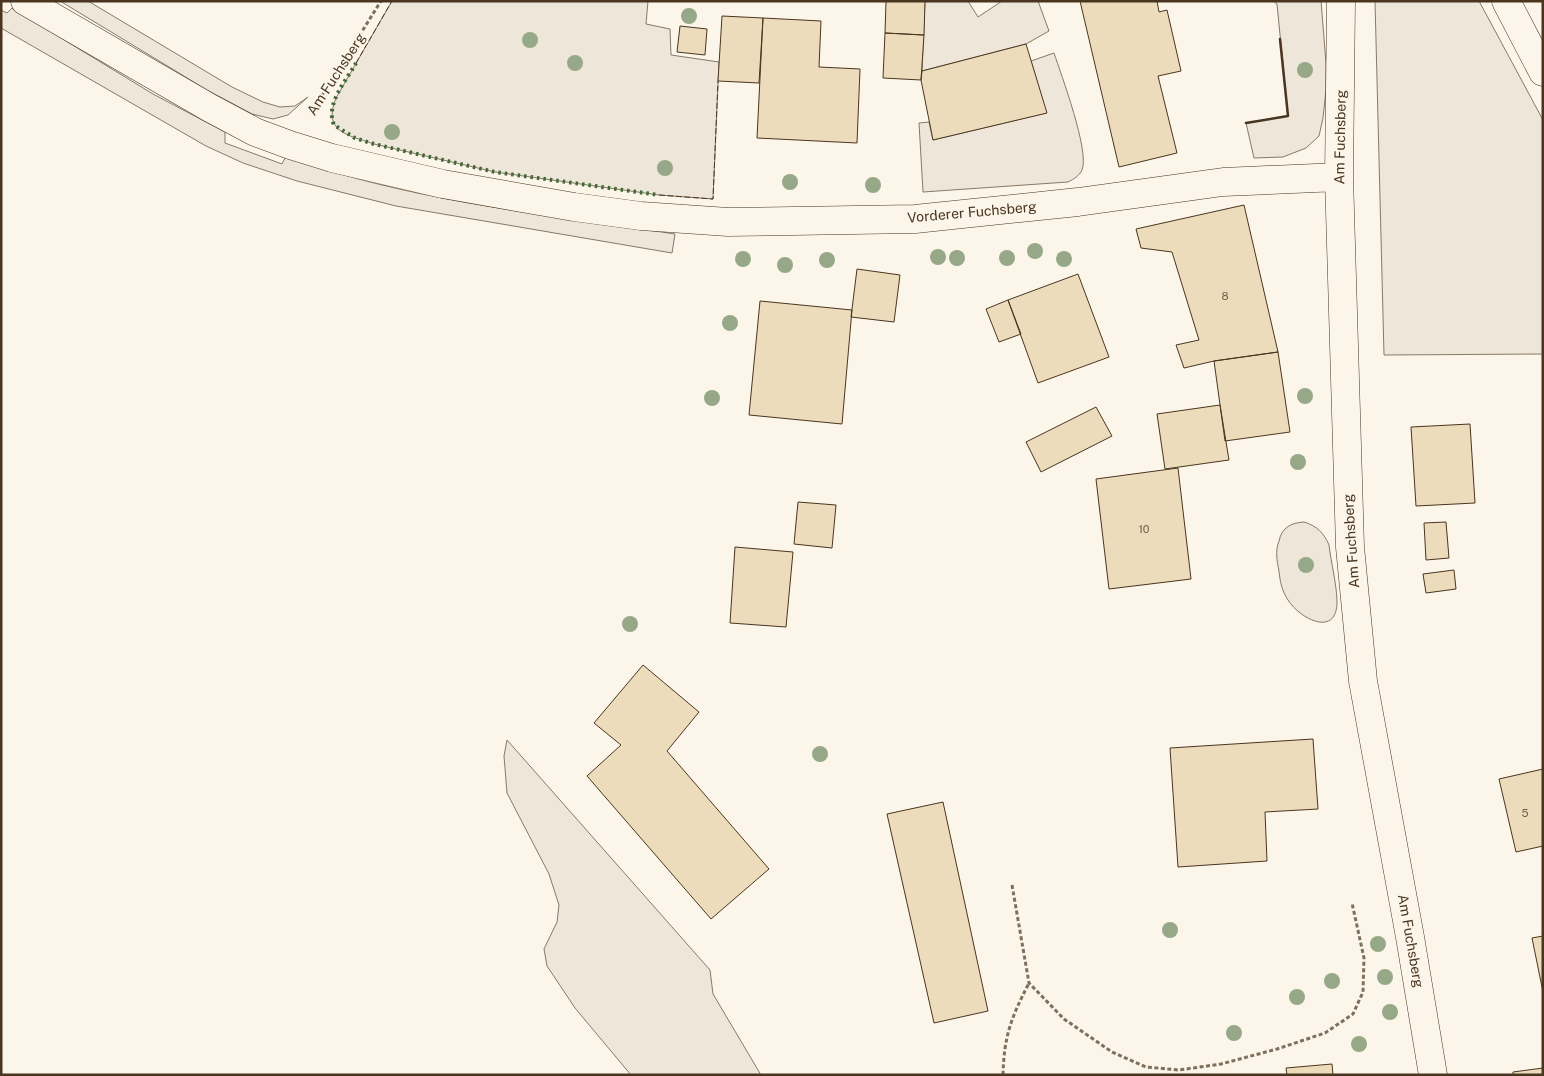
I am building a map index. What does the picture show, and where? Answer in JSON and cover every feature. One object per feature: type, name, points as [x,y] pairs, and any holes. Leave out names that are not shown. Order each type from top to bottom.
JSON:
[{"type":"street","name":"Vorderer Fuchsberg","points":[[25,1],[210,108],[255,132],[290,145],[332,158],[443,184],[574,207],[641,216],[728,222],[915,220],[1078,202],[1223,182],[1339,177]]},
{"type":"street","name":"Am Fuchsberg","points":[[1341,1],[1339,177],[1350,547],[1362,671],[1433,1075]]},
{"type":"street","points":[[1506,1],[1543,72]]},
{"type":"path","name":"Am Fuchsberg","points":[[290,145],[381,1]]},
{"type":"path","points":[[1012,885],[1029,983],[1064,1019],[1112,1052],[1146,1068],[1179,1070],[1220,1064],[1277,1049],[1326,1033],[1353,1014],[1362,992],[1364,958],[1352,903]]},
{"type":"path","points":[[1003,1075],[1004,1048],[1013,1014],[1029,983]]},
{"type":"shaded area","points":[[60,1],[88,1],[232,87],[263,102],[280,107],[295,106],[308,97],[288,115],[273,119],[252,114],[207,90]]},
{"type":"shaded area","points":[[392,1],[648,1],[646,24],[670,29],[671,55],[719,62],[713,199],[659,195],[495,172],[374,144],[355,138],[340,130],[332,118],[336,98]]},
{"type":"shaded area","points":[[925,1],[968,1],[978,17],[1002,1],[1038,1],[1049,31],[1026,44],[922,71]]},
{"type":"shaded area","points":[[1273,1],[1321,1],[1326,63],[1323,118],[1319,136],[1306,148],[1283,157],[1254,158],[1246,123],[1288,116],[1277,4]]},
{"type":"shaded area","points":[[1375,1],[1479,1],[1543,120],[1543,354],[1384,355]]},
{"type":"shaded area","points":[[12,8],[153,94],[225,132],[225,143],[282,164],[286,156],[337,173],[420,194],[505,209],[675,234],[672,253],[396,206],[297,181],[243,163],[206,146],[1,28],[1,10],[7,13]]},
{"type":"shaded area","points":[[1054,53],[1079,131],[1083,161],[1082,170],[1078,176],[1068,182],[923,192],[919,123],[929,122],[933,140],[1046,113],[1031,61]]},
{"type":"shaded area","points":[[1304,522],[1320,530],[1329,545],[1337,603],[1335,614],[1330,620],[1324,622],[1308,618],[1293,607],[1286,597],[1281,583],[1277,560],[1280,536],[1288,527],[1295,523]]},
{"type":"shaded area","points":[[507,740],[710,970],[713,994],[761,1075],[631,1075],[575,1008],[547,966],[544,949],[557,922],[559,905],[549,874],[507,793],[504,756]]},
{"type":"building","points":[[886,1],[925,1],[924,35],[885,33]]},
{"type":"building","points":[[1080,1],[1157,1],[1159,12],[1167,10],[1181,71],[1158,76],[1177,153],[1119,167]]},
{"type":"building","points":[[722,16],[763,18],[759,83],[718,81]]},
{"type":"building","points":[[763,18],[821,21],[819,67],[860,69],[857,143],[757,138]]},
{"type":"building","points":[[680,26],[707,29],[705,55],[677,52]]},
{"type":"building","points":[[885,33],[924,35],[921,80],[883,78]]},
{"type":"building","points":[[1026,44],[1047,113],[933,140],[921,80],[922,71]]},
{"type":"building","points":[[1244,205],[1278,352],[1214,361],[1184,368],[1176,345],[1199,340],[1172,252],[1141,248],[1136,229]]},
{"type":"building","points":[[857,269],[900,275],[894,322],[851,317]]},
{"type":"building","points":[[1078,274],[1109,357],[1038,383],[1008,300]]},
{"type":"building","points":[[1008,300],[1021,334],[999,342],[986,309]]},
{"type":"building","points":[[760,301],[852,310],[842,424],[749,415]]},
{"type":"building","points":[[1278,352],[1290,432],[1225,441],[1214,361]]},
{"type":"building","points":[[1220,405],[1229,460],[1165,469],[1157,414]]},
{"type":"building","points":[[1096,407],[1112,436],[1041,472],[1026,442]]},
{"type":"building","points":[[1470,424],[1475,503],[1416,506],[1411,427]]},
{"type":"building","points":[[1178,468],[1191,579],[1109,589],[1096,479]]},
{"type":"building","points":[[798,502],[836,505],[832,548],[794,544]]},
{"type":"building","points":[[1446,522],[1449,558],[1426,560],[1424,523]]},
{"type":"building","points":[[735,547],[793,552],[786,627],[730,623]]},
{"type":"building","points":[[1454,570],[1456,589],[1426,593],[1423,574]]},
{"type":"building","points":[[643,665],[699,712],[667,751],[769,869],[711,919],[587,776],[621,745],[594,723]]},
{"type":"building","points":[[1313,739],[1318,809],[1265,812],[1267,861],[1178,867],[1170,748]]},
{"type":"building","points":[[1543,769],[1543,846],[1516,852],[1499,779]]},
{"type":"building","points":[[943,802],[988,1011],[934,1023],[887,814]]},
{"type":"building","points":[[1543,936],[1543,992],[1532,938]]},
{"type":"building","points":[[1332,1064],[1333,1075],[1287,1075],[1286,1068]]},
{"type":"building","points":[[1543,1068],[1543,1075],[1513,1075],[1513,1072]]},
{"type":"hedge","points":[[356,63],[338,93],[332,109],[334,125],[355,138],[495,172],[659,195]]},
{"type":"fence","points":[[356,63],[392,1]]},
{"type":"fence","points":[[659,195],[713,199],[718,81]]},
{"type":"wall","points":[[1246,123],[1288,116],[1280,39]]}]
